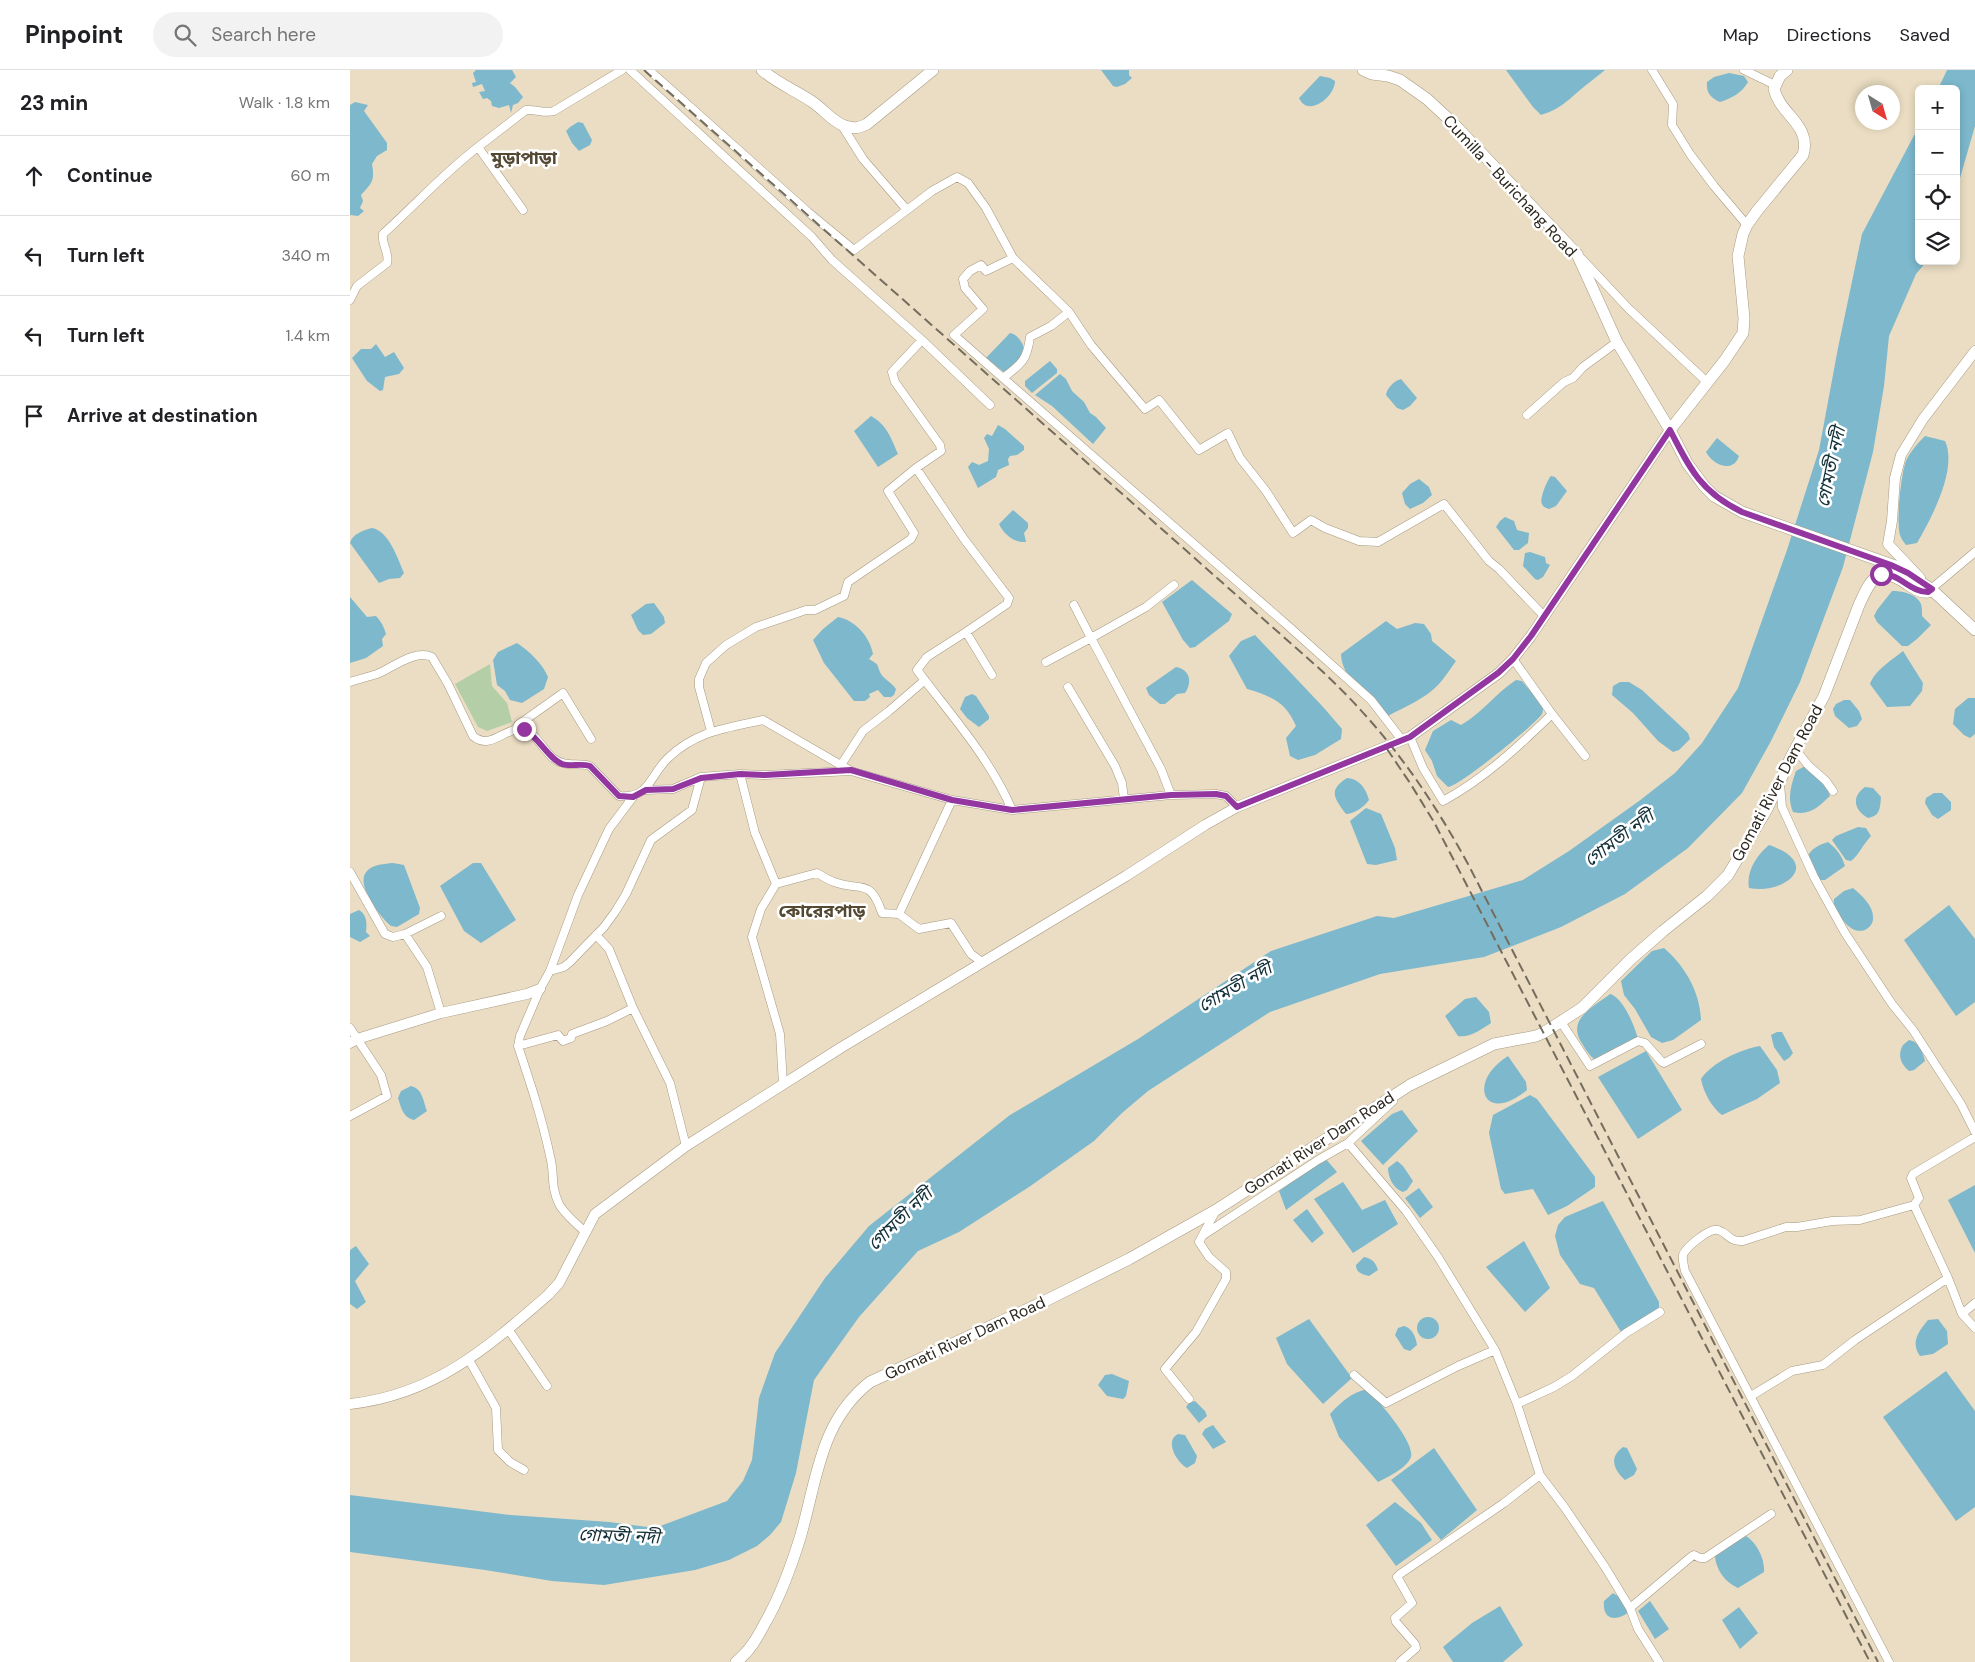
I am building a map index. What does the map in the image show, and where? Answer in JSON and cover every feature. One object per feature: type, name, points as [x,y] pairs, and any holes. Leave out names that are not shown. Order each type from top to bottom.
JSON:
[{"type":"main road","points":[[762,70],[816,105],[833,120],[858,129],[868,124],[933,70]]},
{"type":"main road","name":"Cumilla - Burichang Road","points":[[1363,70],[1381,72],[1400,80],[1427,98],[1577,254],[1617,342],[1670,430],[1687,463],[1704,486],[1726,504],[1742,512],[1898,568],[1932,589],[1975,630]]},
{"type":"main road","points":[[1670,430],[1743,333],[1744,318],[1738,256],[1747,225],[1803,155],[1806,145],[1803,135],[1798,125],[1778,99],[1775,85],[1780,76],[1788,70]]},
{"type":"main road","name":"Gomati River Dam Road","points":[[736,1662],[753,1645],[773,1610],[800,1538],[813,1483],[829,1434],[840,1413],[854,1395],[870,1382],[1042,1302],[1129,1259],[1216,1210],[1410,1084],[1494,1044],[1536,1036],[1582,1008],[1644,948],[1716,888],[1728,875],[1767,809],[1795,749],[1824,696],[1862,598],[1873,580],[1885,573],[1895,576],[1918,590],[1928,592],[1932,589]]},
{"type":"street","points":[[350,300],[357,286],[387,263],[388,258],[382,241],[383,234],[425,196],[438,180],[526,110],[535,109],[549,113],[554,111],[622,70]]},
{"type":"street","points":[[630,70],[812,237],[832,260],[990,404]]},
{"type":"street","points":[[649,70],[808,212],[854,250],[932,191],[957,177],[968,184],[986,208],[1014,258],[1069,312],[1091,345],[1145,409],[1159,400],[1198,450],[1228,433],[1240,458],[1266,491],[1293,533],[1311,520],[1325,528],[1358,541],[1378,542],[1444,504],[1489,561],[1544,616]]},
{"type":"street","points":[[1652,70],[1674,104],[1672,125],[1690,154],[1714,186],[1747,225]]},
{"type":"street","points":[[1744,70],[1775,85]]},
{"type":"street","points":[[841,124],[863,159],[907,210]]},
{"type":"street","points":[[478,148],[523,210]]},
{"type":"street","points":[[1577,254],[1628,308],[1707,382]]},
{"type":"street","points":[[1014,258],[986,271],[981,265],[970,271],[963,279],[965,288],[983,309],[954,335],[1371,700],[1406,739],[1443,801],[1473,782],[1522,743],[1552,714]]},
{"type":"street","points":[[1003,378],[1023,362],[1028,353],[1030,337],[1051,326],[1069,312]]},
{"type":"street","points":[[711,731],[699,688],[699,679],[706,663],[726,646],[756,627],[806,610],[815,610],[844,596],[848,582],[911,539],[914,533],[888,491],[940,451],[940,445],[895,382],[892,372],[922,340]]},
{"type":"street","points":[[1527,415],[1564,382],[1573,378],[1583,367],[1617,342]]},
{"type":"street","points":[[1975,351],[1923,419],[1901,455],[1895,478],[1892,521],[1888,544],[1932,589],[1975,552]]},
{"type":"street","points":[[350,1404],[374,1401],[422,1386],[469,1360],[548,1295],[559,1283],[595,1214],[686,1146],[783,1084],[1126,876],[1180,840],[1237,807],[1406,739],[1498,673],[1513,659],[1544,616],[1670,430]]},
{"type":"street","points":[[916,468],[964,539],[1009,598],[1007,604],[927,657],[917,670],[1003,788],[1012,810]]},
{"type":"street","points":[[1046,662],[1146,607],[1174,585]]},
{"type":"street","points":[[1074,605],[1161,769],[1171,795]]},
{"type":"street","points":[[966,632],[992,675]]},
{"type":"street","points":[[350,682],[376,674],[410,658],[428,655],[432,657],[473,736],[478,740],[488,741],[518,729],[528,732],[558,762],[565,765],[590,766],[619,796],[633,797]]},
{"type":"street","points":[[1513,659],[1585,756]]},
{"type":"street","points":[[841,765],[863,731],[890,711],[925,680]]},
{"type":"street","points":[[1068,687],[1115,766],[1122,783],[1124,799]]},
{"type":"street","points":[[518,729],[518,725],[562,693],[591,739]]},
{"type":"street","points":[[646,790],[667,759],[695,739],[711,731],[763,720],[851,770],[952,800],[1012,810],[1171,795],[1216,794],[1226,796],[1237,807]]},
{"type":"street","points":[[1795,749],[1833,791]]},
{"type":"street","points":[[585,1232],[560,1206],[554,1192],[552,1164],[542,1118],[518,1046],[520,1036],[540,989],[550,971],[578,895],[609,829],[633,797],[646,790],[673,789],[701,778],[740,774],[765,775],[851,770]]},
{"type":"street","points":[[740,774],[755,833],[776,884]]},
{"type":"street","points":[[550,971],[564,967],[604,927],[626,894],[651,840],[692,810],[701,778]]},
{"type":"street","points":[[1780,782],[1782,807],[1814,877],[1845,933],[1892,1004],[1913,1030],[1961,1104],[1975,1132]]},
{"type":"street","points":[[900,914],[952,800]]},
{"type":"street","points":[[350,872],[386,934],[393,937],[405,934],[441,916]]},
{"type":"street","points":[[783,1084],[780,1034],[752,937],[761,909],[776,884],[816,873],[834,882],[870,890],[877,898],[882,912],[900,914],[919,930],[951,923],[971,954],[982,962]]},
{"type":"street","points":[[405,934],[427,967],[441,1013]]},
{"type":"street","points":[[596,935],[609,949],[633,1008],[670,1082],[686,1146]]},
{"type":"street","points":[[354,1041],[441,1013],[527,994],[540,989]]},
{"type":"street","points":[[518,1046],[558,1035],[563,1041],[568,1040],[572,1038],[572,1034],[633,1008]]},
{"type":"street","points":[[1561,1022],[1590,1066],[1638,1041],[1645,1043],[1662,1062],[1701,1044]]},
{"type":"street","points":[[350,1028],[354,1041],[381,1075],[388,1096],[350,1116]]},
{"type":"street","points":[[1201,1237],[1318,1160],[1348,1143],[1410,1084]]},
{"type":"street","points":[[1889,1662],[1685,1271],[1682,1258],[1685,1250],[1700,1238],[1715,1230],[1720,1231],[1736,1242],[1786,1227],[1797,1227],[1832,1220],[1860,1220],[1914,1205],[1919,1198],[1912,1178],[1913,1174],[1975,1137]]},
{"type":"street","points":[[1348,1143],[1406,1211],[1438,1257],[1495,1350],[1517,1404],[1540,1475],[1566,1508],[1630,1608],[1638,1629],[1660,1662]]},
{"type":"street","points":[[1914,1205],[1948,1278],[1962,1314],[1975,1328]]},
{"type":"street","points":[[1189,1399],[1165,1369],[1196,1332],[1227,1275],[1199,1242],[1216,1210]]},
{"type":"street","points":[[1751,1396],[1792,1371],[1823,1365],[1855,1340],[1948,1278]]},
{"type":"street","points":[[1962,1314],[1975,1303]]},
{"type":"street","points":[[1517,1404],[1554,1387],[1572,1376],[1626,1333],[1660,1312]]},
{"type":"street","points":[[508,1329],[547,1386]]},
{"type":"street","points":[[1354,1375],[1386,1403],[1458,1366],[1495,1350]]},
{"type":"street","points":[[469,1360],[496,1408],[498,1450],[510,1462],[524,1470]]},
{"type":"street","points":[[1400,1662],[1416,1648],[1416,1644],[1394,1618],[1412,1603],[1399,1580],[1400,1574],[1504,1503],[1540,1475]]},
{"type":"street","points":[[1630,1608],[1692,1556],[1704,1558],[1772,1514]]},
{"type":"green space","points":[[490,664],[492,686],[507,703],[512,722],[487,731],[478,727],[455,684]]},
{"type":"water","points":[[476,70],[512,70],[516,77],[510,83],[523,97],[518,103],[513,105],[511,113],[509,105],[499,108],[492,106],[491,101],[487,98],[483,99],[479,92],[485,91],[482,84],[473,87],[472,83],[476,82],[473,73]]},
{"type":"water","points":[[1101,70],[1129,70],[1129,75],[1132,78],[1125,84],[1117,87],[1113,86]]},
{"type":"water","points":[[1506,70],[1605,70],[1562,105],[1541,115]]},
{"type":"water","points":[[1947,70],[1975,70],[1975,126],[1960,178],[1960,85],[1940,85]]},
{"type":"water","points":[[1729,73],[1744,76],[1748,82],[1736,95],[1720,102],[1709,94],[1707,82],[1714,77]]},
{"type":"water","points":[[1320,76],[1335,81],[1331,93],[1326,99],[1314,106],[1303,104],[1299,98]]},
{"type":"water","points":[[355,102],[368,105],[364,111],[387,143],[387,150],[377,156],[372,164],[372,181],[361,195],[363,201],[360,208],[364,211],[358,216],[350,215],[350,105]]},
{"type":"water","points":[[578,122],[583,123],[592,140],[590,145],[579,151],[572,143],[566,131]]},
{"type":"water","name":"গোমতী নদী","points":[[1915,134],[1915,265],[1924,265],[1916,274],[1889,336],[1884,386],[1873,452],[1843,567],[1800,682],[1771,741],[1742,793],[1688,848],[1625,894],[1561,927],[1484,957],[1380,974],[1270,1012],[1148,1091],[1122,1113],[1094,1141],[1029,1187],[959,1232],[918,1251],[859,1317],[814,1380],[796,1473],[781,1522],[757,1546],[729,1560],[695,1570],[604,1585],[552,1581],[350,1552],[350,1495],[511,1515],[609,1522],[655,1528],[727,1501],[743,1481],[752,1460],[759,1398],[775,1353],[825,1278],[869,1226],[1010,1115],[1138,1039],[1271,951],[1377,916],[1394,918],[1523,880],[1569,851],[1675,773],[1702,743],[1738,688],[1787,550],[1819,450],[1862,234]]},
{"type":"water","points":[[1010,333],[1019,339],[1024,350],[1017,362],[1005,373],[986,358]]},
{"type":"water","points":[[376,344],[385,357],[394,352],[404,368],[399,374],[385,377],[383,390],[380,391],[367,381],[352,358],[361,349],[371,349]]},
{"type":"water","points":[[1050,361],[1057,369],[1057,373],[1032,393],[1025,386],[1025,381]]},
{"type":"water","points":[[1060,374],[1066,379],[1072,391],[1084,402],[1090,413],[1106,428],[1093,444],[1052,406],[1035,395]]},
{"type":"water","points":[[1401,379],[1417,398],[1410,406],[1403,410],[1397,408],[1386,395],[1391,385]]},
{"type":"water","points":[[871,416],[885,428],[898,454],[878,467],[854,431]]},
{"type":"water","points":[[998,425],[1024,446],[1024,450],[1017,455],[1010,456],[1008,459],[1009,465],[998,470],[996,477],[978,488],[968,467],[972,462],[979,465],[988,461],[989,449],[984,438],[987,434],[992,436]]},
{"type":"water","points":[[1925,436],[1945,441],[1948,452],[1946,479],[1935,508],[1917,543],[1906,545],[1900,536],[1899,529],[1902,476],[1906,461]]},
{"type":"water","points":[[1717,438],[1739,456],[1732,465],[1723,466],[1718,464],[1706,452]]},
{"type":"water","points":[[1551,476],[1555,477],[1567,491],[1556,506],[1549,509],[1544,507],[1541,502],[1547,482]]},
{"type":"water","points":[[1419,479],[1429,487],[1432,495],[1423,503],[1410,509],[1405,504],[1402,493],[1410,484]]},
{"type":"water","points":[[1013,510],[1028,523],[1028,528],[1024,533],[1026,542],[1010,537],[999,524]]},
{"type":"water","points":[[1505,517],[1514,521],[1517,530],[1529,533],[1528,543],[1519,550],[1514,550],[1496,527]]},
{"type":"water","points":[[372,528],[383,534],[396,553],[404,573],[400,578],[389,579],[379,583],[350,543],[356,535]]},
{"type":"water","points":[[1530,552],[1545,557],[1546,563],[1550,565],[1543,577],[1538,580],[1523,566],[1525,553]]},
{"type":"water","points":[[1192,580],[1232,614],[1229,621],[1195,647],[1190,648],[1183,640],[1162,602]]},
{"type":"water","points":[[1892,591],[1904,592],[1916,597],[1921,604],[1922,616],[1931,625],[1908,646],[1902,646],[1877,622],[1874,616]]},
{"type":"water","points":[[350,597],[367,617],[376,616],[386,634],[382,639],[383,646],[366,658],[350,663]]},
{"type":"water","points":[[654,603],[664,617],[665,623],[651,634],[643,635],[638,630],[631,615],[646,604]]},
{"type":"water","points":[[838,617],[856,626],[869,641],[873,654],[869,659],[877,664],[882,676],[896,689],[894,695],[884,697],[878,690],[869,694],[870,697],[865,701],[854,701],[824,663],[813,640]]},
{"type":"water","points":[[1386,621],[1397,629],[1415,623],[1424,624],[1431,634],[1432,641],[1456,661],[1441,681],[1428,694],[1388,716],[1375,699],[1347,674],[1341,654]]},
{"type":"water","points":[[1255,635],[1342,729],[1341,739],[1315,755],[1298,760],[1290,756],[1286,738],[1296,726],[1292,718],[1277,701],[1247,689],[1229,656],[1241,641]]},
{"type":"water","points":[[517,643],[535,658],[543,667],[548,677],[544,689],[522,703],[510,700],[505,691],[497,685],[493,660],[498,652]]},
{"type":"water","points":[[1903,651],[1923,683],[1922,691],[1910,706],[1887,707],[1870,684],[1880,670]]},
{"type":"water","points":[[1176,667],[1185,671],[1189,677],[1189,685],[1185,693],[1177,694],[1165,704],[1160,704],[1149,695],[1146,688]]},
{"type":"water","points":[[1516,680],[1522,681],[1543,706],[1542,714],[1496,755],[1466,777],[1448,787],[1437,776],[1432,761],[1425,750],[1433,731],[1451,720],[1461,725],[1476,715]]},
{"type":"water","points":[[1620,682],[1629,682],[1642,690],[1688,733],[1690,739],[1679,750],[1673,752],[1658,741],[1633,713],[1612,695],[1613,686]]},
{"type":"water","points":[[972,694],[976,696],[989,716],[989,719],[979,727],[967,718],[960,709],[965,697]]},
{"type":"water","points":[[1968,698],[1975,698],[1975,734],[1970,738],[1953,724],[1955,709]]},
{"type":"water","points":[[1844,700],[1850,700],[1859,711],[1862,719],[1857,726],[1849,728],[1835,716],[1833,709],[1836,704]]},
{"type":"water","points":[[1805,766],[1825,783],[1830,796],[1809,812],[1793,812],[1790,791],[1796,771]]},
{"type":"water","points":[[1347,778],[1355,780],[1362,785],[1369,800],[1359,810],[1346,814],[1336,799],[1335,790]]},
{"type":"water","points":[[1865,787],[1873,788],[1881,797],[1879,811],[1875,816],[1868,818],[1863,815],[1856,803],[1858,795]]},
{"type":"water","points":[[1934,793],[1942,793],[1951,802],[1951,810],[1938,819],[1932,815],[1925,803],[1926,798]]},
{"type":"water","points":[[1366,808],[1381,814],[1395,848],[1397,860],[1376,865],[1367,864],[1350,821]]},
{"type":"water","points":[[1858,827],[1866,828],[1871,836],[1854,859],[1851,861],[1846,860],[1832,840],[1836,836]]},
{"type":"water","points":[[1828,842],[1839,853],[1845,866],[1825,880],[1819,880],[1807,858],[1813,849]]},
{"type":"water","points":[[1769,845],[1785,853],[1794,861],[1796,869],[1793,876],[1775,887],[1749,888],[1749,876],[1753,864]]},
{"type":"water","points":[[393,863],[404,865],[420,908],[419,914],[397,927],[391,926],[381,916],[370,900],[364,884],[364,877],[372,867]]},
{"type":"water","points":[[473,863],[481,863],[516,920],[481,943],[464,931],[440,886]]},
{"type":"water","points":[[1853,888],[1871,908],[1873,917],[1869,927],[1859,931],[1848,925],[1837,913],[1834,905],[1834,899],[1844,891]]},
{"type":"water","points":[[1949,905],[1975,939],[1975,1002],[1956,1016],[1904,940]]},
{"type":"water","points":[[359,910],[365,917],[366,932],[370,936],[360,942],[350,937],[350,914]]},
{"type":"water","points":[[1664,948],[1685,971],[1690,980],[1698,999],[1701,1020],[1673,1040],[1662,1043],[1651,1037],[1635,1009],[1624,995],[1621,981],[1652,951]]},
{"type":"water","points":[[1610,994],[1615,996],[1624,1006],[1638,1039],[1595,1060],[1583,1045],[1578,1036],[1577,1028],[1583,1015]]},
{"type":"water","points":[[1476,997],[1489,1012],[1491,1023],[1471,1034],[1458,1036],[1445,1016],[1465,999]]},
{"type":"water","points":[[1782,1032],[1793,1053],[1784,1061],[1774,1047],[1771,1035]]},
{"type":"water","points":[[1909,1040],[1916,1043],[1922,1050],[1925,1061],[1914,1070],[1909,1071],[1902,1062],[1900,1052],[1903,1045]]},
{"type":"water","points":[[1760,1046],[1777,1070],[1780,1083],[1757,1099],[1722,1115],[1708,1099],[1701,1079],[1719,1062],[1744,1050]]},
{"type":"water","points":[[1646,1051],[1682,1110],[1638,1139],[1598,1077]]},
{"type":"water","points":[[1508,1056],[1526,1082],[1527,1090],[1512,1100],[1500,1104],[1491,1102],[1486,1096],[1484,1088],[1487,1077],[1495,1066]]},
{"type":"water","points":[[411,1086],[420,1093],[427,1111],[414,1120],[405,1115],[398,1098],[401,1091]]},
{"type":"water","points":[[1530,1095],[1537,1099],[1595,1177],[1595,1187],[1567,1206],[1548,1215],[1533,1189],[1505,1194],[1501,1189],[1489,1133],[1493,1115]]},
{"type":"water","points":[[1402,1110],[1418,1131],[1383,1165],[1361,1141],[1392,1114]]},
{"type":"water","points":[[1325,1158],[1337,1172],[1286,1210],[1279,1191]]},
{"type":"water","points":[[1397,1161],[1403,1166],[1413,1181],[1407,1190],[1403,1192],[1394,1186],[1388,1172],[1388,1168]]},
{"type":"water","points":[[1343,1182],[1362,1210],[1385,1200],[1398,1224],[1353,1253],[1314,1199]]},
{"type":"water","points":[[1975,1185],[1975,1253],[1948,1200]]},
{"type":"water","points":[[1419,1188],[1433,1207],[1420,1218],[1405,1198]]},
{"type":"water","points":[[1603,1201],[1659,1302],[1659,1307],[1655,1312],[1621,1332],[1594,1288],[1580,1284],[1560,1255],[1555,1236],[1558,1225],[1565,1217]]},
{"type":"water","points":[[1307,1209],[1324,1233],[1312,1243],[1293,1220]]},
{"type":"water","points":[[1524,1241],[1550,1288],[1525,1312],[1486,1267]]},
{"type":"water","points":[[356,1246],[369,1264],[355,1281],[366,1302],[357,1309],[350,1304],[350,1250]]},
{"type":"water","points":[[1364,1257],[1373,1261],[1378,1270],[1369,1276],[1360,1273],[1356,1268],[1356,1265]]},
{"type":"water","points":[[1428,1317],[1438,1324],[1439,1328],[1432,1338],[1428,1339],[1418,1332],[1417,1328],[1424,1318]]},
{"type":"water","points":[[1309,1319],[1352,1378],[1323,1404],[1287,1364],[1276,1338]]},
{"type":"water","points":[[1938,1319],[1947,1331],[1948,1344],[1933,1354],[1920,1356],[1916,1346],[1917,1337],[1928,1320]]},
{"type":"water","points":[[1404,1326],[1415,1336],[1417,1345],[1410,1351],[1404,1349],[1395,1335],[1398,1328]]},
{"type":"water","points":[[1946,1371],[1975,1411],[1975,1507],[1956,1521],[1883,1417]]},
{"type":"water","points":[[1112,1374],[1129,1381],[1126,1396],[1123,1399],[1107,1396],[1098,1385],[1105,1375]]},
{"type":"water","points":[[1367,1389],[1395,1422],[1411,1450],[1411,1457],[1406,1465],[1378,1482],[1339,1437],[1330,1414],[1347,1398]]},
{"type":"water","points":[[1195,1401],[1205,1411],[1207,1416],[1199,1423],[1186,1407],[1189,1403]]},
{"type":"water","points":[[1213,1425],[1226,1442],[1213,1449],[1202,1434],[1205,1429]]},
{"type":"water","points":[[1178,1434],[1185,1435],[1197,1456],[1195,1463],[1187,1468],[1179,1462],[1172,1447],[1174,1437]]},
{"type":"water","points":[[1623,1447],[1627,1448],[1637,1469],[1634,1475],[1625,1480],[1618,1472],[1614,1463],[1616,1455]]},
{"type":"water","points":[[1434,1448],[1477,1510],[1441,1540],[1391,1480]]},
{"type":"water","points":[[1395,1502],[1421,1523],[1432,1540],[1396,1566],[1366,1525]]},
{"type":"water","points":[[1746,1536],[1760,1552],[1764,1572],[1738,1588],[1722,1575],[1717,1566],[1715,1556],[1720,1550]]},
{"type":"water","points":[[1613,1593],[1619,1597],[1629,1612],[1615,1618],[1605,1612],[1604,1607],[1604,1601]]},
{"type":"water","points":[[1650,1601],[1669,1629],[1655,1639],[1638,1611]]},
{"type":"water","points":[[1500,1606],[1523,1645],[1503,1662],[1453,1662],[1443,1647],[1472,1623]]},
{"type":"water","points":[[1739,1607],[1758,1633],[1740,1649],[1722,1620]]},
{"type":"railway","points":[[644,70],[1322,671],[1365,715],[1403,761],[1437,810],[1468,864],[1878,1662]]},
{"type":"railway","points":[[1387,749],[1434,822],[1870,1662]]},
{"type":"district","name":"মুড়াপাড়া","points":[[524,158]]},
{"type":"district","name":"কোরেরপাড়","points":[[822,911]]},
{"type":"route","points":[[524,729],[540,742],[558,762],[565,765],[586,764],[590,766],[598,772],[614,792],[619,796],[627,797],[633,797],[646,790],[673,789],[701,778],[740,774],[765,775],[851,770],[952,800],[1012,810],[1171,795],[1216,794],[1226,796],[1237,807],[1410,737],[1498,673],[1513,659],[1531,636],[1670,430],[1687,463],[1704,486],[1726,504],[1742,512],[1891,565],[1908,573],[1932,589],[1924,592],[1913,588],[1895,576],[1885,573],[1881,574]]}]
